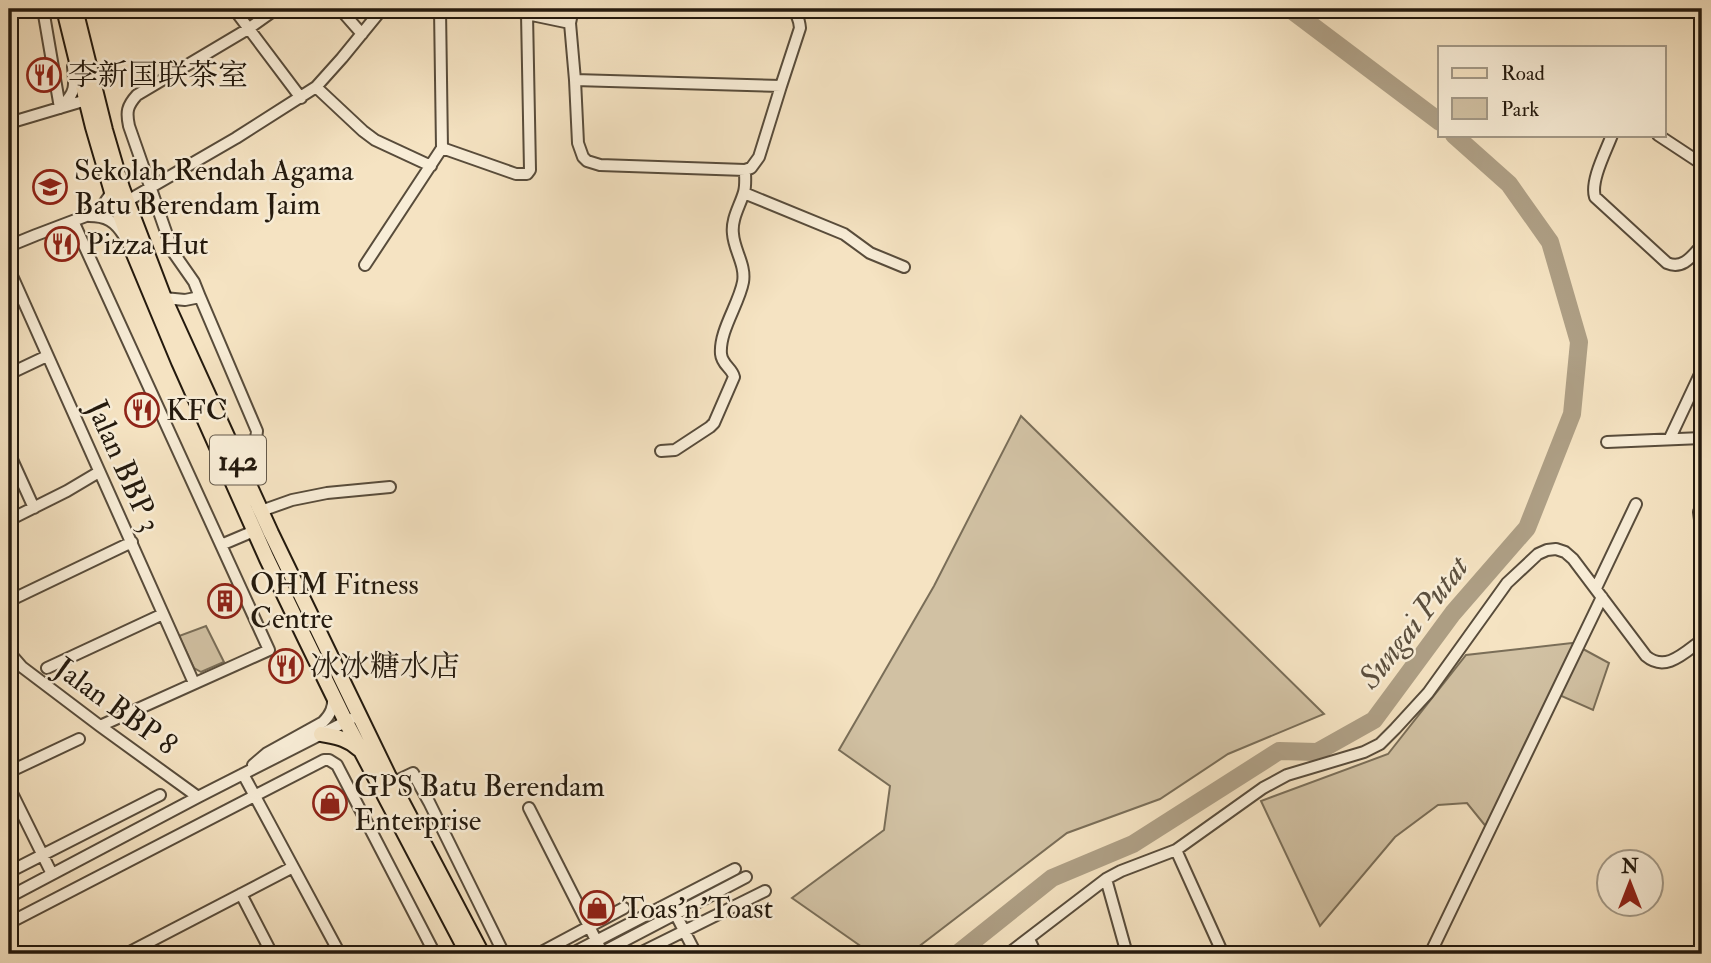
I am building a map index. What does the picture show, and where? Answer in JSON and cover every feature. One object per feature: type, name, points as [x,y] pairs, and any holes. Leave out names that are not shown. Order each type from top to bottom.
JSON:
[{"type":"main road","name":"142","points":[[64,9],[69,34],[105,130],[126,201],[164,298],[261,511],[392,783],[482,954]]},
{"type":"main road","name":"142","points":[[75,9],[112,192],[134,254],[254,531],[346,722],[468,954]]},
{"type":"main road","points":[[321,734],[350,741],[364,755]]},
{"type":"street","points":[[43,9],[60,108]]},
{"type":"street","points":[[234,9],[301,98]]},
{"type":"street","points":[[240,463],[256,439],[257,431],[194,282],[173,252],[126,113],[129,104],[137,96],[276,9]]},
{"type":"street","points":[[340,9],[362,34]]},
{"type":"street","points":[[122,220],[122,204],[126,201],[316,87],[382,9]]},
{"type":"street","points":[[366,265],[442,148],[440,9]]},
{"type":"street","points":[[511,9],[570,23]]},
{"type":"street","points":[[573,9],[570,23],[578,143],[587,161],[600,165],[745,170],[751,168],[759,157],[800,28],[799,19],[790,9]]},
{"type":"street","points":[[442,148],[516,174],[527,174],[530,170],[527,14]]},
{"type":"street","points":[[60,108],[75,87],[69,34]]},
{"type":"street","points":[[575,80],[781,86]]},
{"type":"street","points":[[316,87],[363,131],[431,166]]},
{"type":"street","points":[[9,123],[92,98]]},
{"type":"street","points":[[1612,136],[1595,180],[1595,197],[1667,263],[1682,265],[1702,245]]},
{"type":"street","points":[[1660,136],[1702,164]]},
{"type":"street","points":[[660,451],[675,450],[710,428],[733,381],[734,374],[722,360],[721,354],[724,335],[743,281],[732,232],[735,215],[744,193],[745,170]]},
{"type":"street","points":[[9,246],[97,211],[112,192]]},
{"type":"street","points":[[744,193],[844,234],[870,253],[904,267]]},
{"type":"street","points":[[86,216],[99,216],[113,222],[134,254]]},
{"type":"street","points":[[74,221],[269,650],[100,726]]},
{"type":"street","name":"Jalan BBP 3","points":[[9,269],[13,289],[47,356],[194,683]]},
{"type":"street","points":[[164,298],[185,300],[200,297]]},
{"type":"street","points":[[9,374],[47,356]]},
{"type":"street","points":[[1670,438],[1702,370]]},
{"type":"street","points":[[1607,442],[1702,438]]},
{"type":"street","points":[[9,453],[34,508]]},
{"type":"street","points":[[9,520],[99,472]]},
{"type":"street","points":[[261,511],[292,500],[327,493],[390,487]]},
{"type":"street","points":[[1430,954],[1599,592],[1636,504]]},
{"type":"street","points":[[1699,512],[1702,535]]},
{"type":"street","points":[[221,545],[254,531]]},
{"type":"street","points":[[9,601],[132,542]]},
{"type":"street","points":[[1008,954],[1106,879],[1177,850],[1263,788],[1286,775],[1364,752],[1380,744],[1428,693],[1507,583],[1538,554],[1556,549],[1565,552],[1651,661],[1658,664],[1673,661],[1702,640]]},
{"type":"street","points":[[47,668],[163,614]]},
{"type":"street","name":"Jalan BBP 8","points":[[9,652],[22,667],[198,797]]},
{"type":"street","points":[[243,774],[267,753],[329,717],[332,710],[332,692]]},
{"type":"street","points":[[9,897],[360,715]]},
{"type":"street","points":[[9,772],[79,739]]},
{"type":"street","points":[[9,923],[324,760],[333,761],[337,765],[435,954]]},
{"type":"street","points":[[392,783],[413,773],[504,954]]},
{"type":"street","points":[[243,774],[341,954]]},
{"type":"street","points":[[9,787],[52,874]]},
{"type":"street","points":[[9,872],[160,795]]},
{"type":"street","points":[[529,808],[600,953],[747,877]]},
{"type":"street","points":[[1177,850],[1223,954]]},
{"type":"street","points":[[125,954],[293,867]]},
{"type":"street","points":[[571,954],[736,869]]},
{"type":"street","points":[[1106,879],[1127,954]]},
{"type":"street","points":[[638,954],[765,891]]},
{"type":"street","points":[[241,894],[272,954]]},
{"type":"street","points":[[670,903],[696,954]]},
{"type":"street","points":[[538,954],[624,908]]},
{"type":"street","points":[[1029,939],[1036,954]]},
{"type":"green space","points":[[1021,416],[1324,714],[1228,754],[1160,799],[1067,833],[909,954],[872,954],[792,898],[884,830],[890,786],[839,750],[934,586]]},
{"type":"green space","points":[[206,626],[224,662],[201,672],[194,668],[179,636]]},
{"type":"green space","points":[[1572,643],[1609,663],[1593,710],[1555,693],[1492,834],[1467,803],[1438,805],[1395,837],[1320,926],[1261,801],[1388,754],[1466,655]]},
{"type":"waterway","name":"Sungai Putat","points":[[1290,9],[1438,120]]},
{"type":"waterway","name":"Sungai Putat","points":[[957,954],[1052,878],[1133,844],[1279,751],[1317,752],[1374,720],[1453,613],[1527,528],[1572,414],[1579,342],[1550,242],[1509,184],[1455,136]]},
{"type":"place","name":"李新国联茶室","points":[[44,75]]},
{"type":"place","name":"Sekolah Rendah Agama Batu Berendam Jaim","points":[[50,187]]},
{"type":"place","name":"Pizza Hut","points":[[62,244]]},
{"type":"place","name":"KFC","points":[[142,410]]},
{"type":"place","name":"OHM Fitness Centre","points":[[225,601]]},
{"type":"place","name":"冰冰糖水店","points":[[286,666]]},
{"type":"place","name":"GPS Batu Berendam Enterprise","points":[[330,803]]},
{"type":"place","name":"Toas'n'Toast","points":[[597,908]]}]
